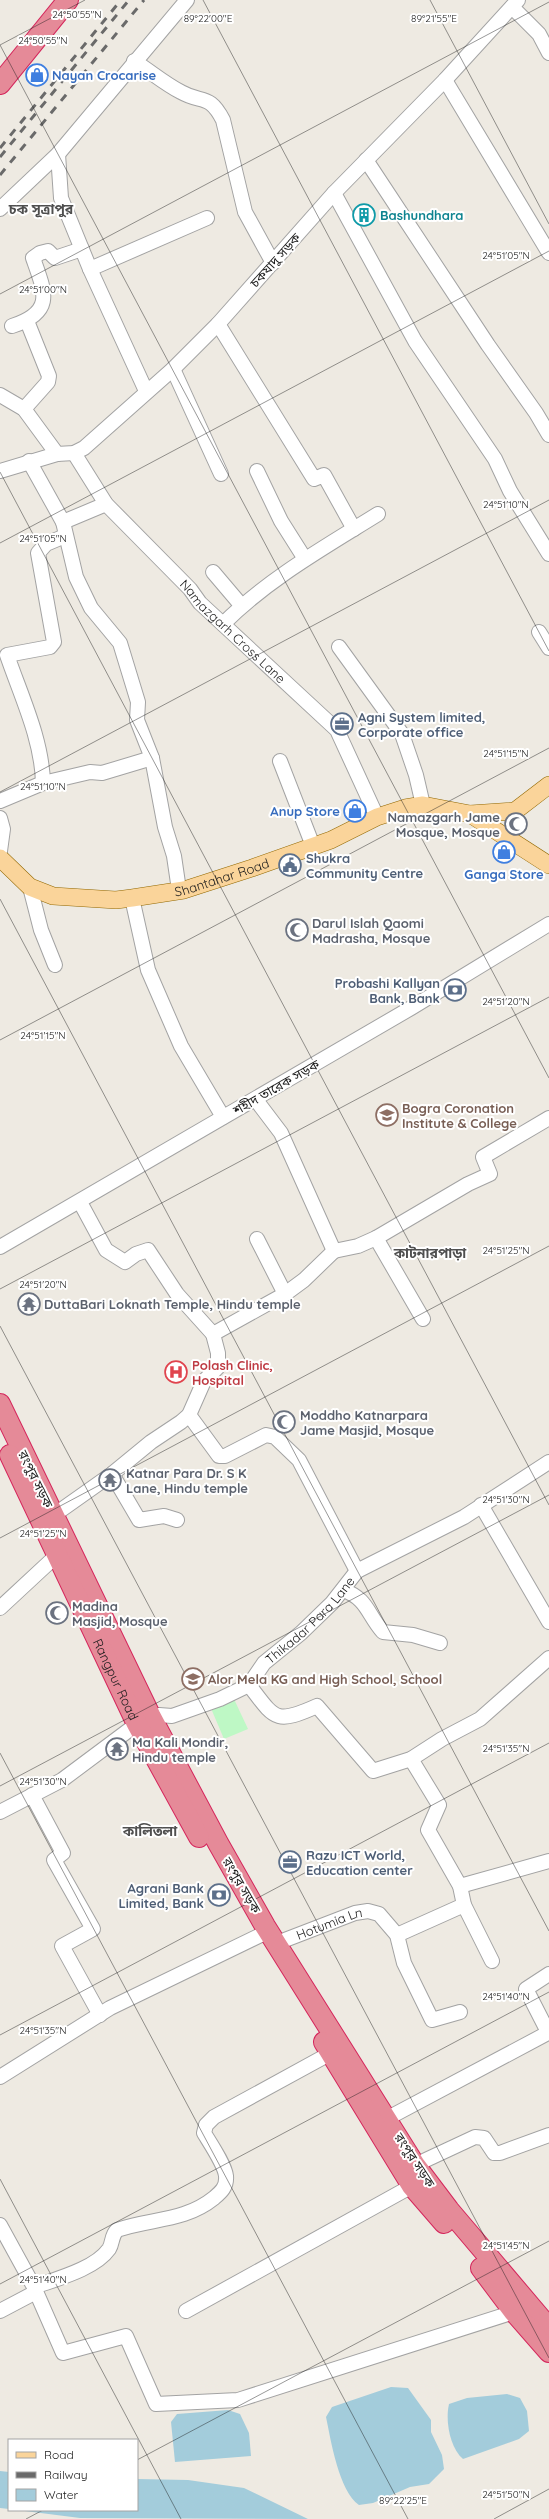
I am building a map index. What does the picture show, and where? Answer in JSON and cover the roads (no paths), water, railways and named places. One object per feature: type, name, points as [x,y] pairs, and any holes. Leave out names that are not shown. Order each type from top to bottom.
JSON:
[{"type":"highway","points":[[0,64],[50,0]]},
{"type":"highway","points":[[0,84],[68,0]]},
{"type":"highway","name":"রংপুর সড়ক","points":[[0,1404],[54,1515],[144,1720],[218,1843],[331,2053],[412,2186],[479,2265],[514,2312],[549,2352]]},
{"type":"highway","name":"Rangpur Road","points":[[0,1435],[6,1463],[144,1720]]},
{"type":"highway","name":"রংপুর সড়ক","points":[[268,1937],[388,2118],[415,2165],[454,2216],[549,2328]]},
{"type":"main road","points":[[505,838],[502,825],[515,811],[549,785]]},
{"type":"main road","name":"Shantahar Road","points":[[0,858],[30,887],[53,896],[116,900],[178,890],[252,868],[331,840],[378,816],[423,806],[470,814]]},
{"type":"main road","points":[[470,814],[515,811]]},
{"type":"main road","points":[[470,814],[549,865]]},
{"type":"street","points":[[0,209],[58,154],[134,61],[187,0]]},
{"type":"street","points":[[515,4],[539,34],[549,53]]},
{"type":"street","name":"চকযাদু সড়ক","points":[[74,454],[84,448],[146,391],[173,369],[218,324],[334,193],[445,80],[515,4]]},
{"type":"street","points":[[134,61],[182,93],[205,99],[217,107],[223,120],[245,212],[273,263]]},
{"type":"street","points":[[445,80],[549,253]]},
{"type":"street","points":[[58,154],[61,198],[90,269],[146,391]]},
{"type":"street","points":[[366,160],[488,345],[536,413],[549,435]]},
{"type":"street","points":[[334,193],[415,341],[487,446],[510,491],[549,554]]},
{"type":"street","points":[[90,269],[207,218]]},
{"type":"street","points":[[12,326],[27,321],[41,308],[45,301],[45,293],[33,258],[35,255],[48,251],[55,258],[82,249]]},
{"type":"street","points":[[24,409],[48,382],[48,376],[27,321]]},
{"type":"street","points":[[218,324],[314,479],[324,475],[354,529]]},
{"type":"street","points":[[173,369],[221,474]]},
{"type":"street","points":[[0,395],[24,409],[57,454]]},
{"type":"street","points":[[0,471],[29,461],[57,454],[74,454]]},
{"type":"street","name":"Namazgarh Cross Lane","points":[[74,454],[106,504],[190,589],[200,603],[337,730],[378,816]]},
{"type":"street","points":[[29,461],[63,522],[65,536],[76,577],[91,608],[120,643],[138,702],[137,720],[152,758],[165,827],[174,856],[178,890]]},
{"type":"street","points":[[257,472],[281,521],[305,559]]},
{"type":"street","points":[[63,522],[106,504]]},
{"type":"street","points":[[223,624],[242,605],[305,559],[378,514]]},
{"type":"street","points":[[43,783],[42,765],[36,740],[7,654],[50,647],[54,642],[38,553],[46,544],[65,536]]},
{"type":"street","points":[[213,572],[242,605]]},
{"type":"street","points":[[539,632],[549,648]]},
{"type":"street","points":[[339,647],[402,734],[416,775],[423,806]]},
{"type":"street","points":[[0,801],[43,783],[90,772],[102,773],[152,758]]},
{"type":"street","points":[[280,761],[314,846]]},
{"type":"street","points":[[0,818],[3,828],[0,851]]},
{"type":"street","points":[[30,887],[41,930],[55,965]]},
{"type":"street","points":[[132,898],[148,970],[181,1046],[223,1117]]},
{"type":"street","name":"শহীদ তারেক সড়ক","points":[[0,1247],[80,1202],[223,1117],[256,1100],[549,924]]},
{"type":"street","points":[[256,1100],[281,1133],[334,1251]]},
{"type":"street","points":[[213,1334],[285,1294],[304,1280],[334,1251],[358,1246],[376,1238],[468,1184],[490,1174],[483,1157],[549,1118]]},
{"type":"street","points":[[54,1515],[112,1474],[189,1415],[204,1381],[218,1367],[218,1353],[213,1334],[177,1294],[148,1250],[136,1254],[125,1262],[106,1250],[80,1202]]},
{"type":"street","points":[[376,1238],[422,1319]]},
{"type":"street","points":[[257,1239],[285,1294]]},
{"type":"street","points":[[189,1415],[219,1456],[225,1456],[266,1435],[275,1437],[299,1460],[357,1571]]},
{"type":"street","name":"Thikadar Para Lane","points":[[144,1720],[159,1715],[172,1716],[220,1700],[248,1685],[264,1663],[301,1633],[343,1590],[357,1571],[464,1517],[549,1462]]},
{"type":"street","points":[[112,1474],[138,1520],[164,1516],[177,1520]]},
{"type":"street","points":[[481,1505],[549,1622]]},
{"type":"street","points":[[0,1608],[56,1556]]},
{"type":"street","points":[[343,1590],[354,1594],[364,1602],[383,1632],[412,1635],[440,1643]]},
{"type":"street","points":[[248,1685],[270,1713],[280,1718],[294,1717],[317,1706],[373,1771],[411,1759],[442,1739],[480,1719],[549,1658]]},
{"type":"street","points":[[0,1812],[62,1780],[144,1720]]},
{"type":"street","points":[[411,1759],[439,1805],[428,1830],[460,1886],[464,1905],[492,1961]]},
{"type":"street","points":[[32,1795],[63,1853],[54,1860],[93,1929],[62,1946],[100,2015]]},
{"type":"street","points":[[460,1886],[549,1861]]},
{"type":"street","points":[[460,2012],[432,2020],[404,1963],[397,1935],[464,1905]]},
{"type":"street","name":"Hotumia Ln","points":[[0,2077],[100,2015],[268,1937],[355,1912],[368,1911],[379,1914],[397,1935]]},
{"type":"street","points":[[388,2118],[546,2034],[548,2030],[526,1989],[549,1974]]},
{"type":"street","points":[[0,2311],[35,2289],[84,2269],[108,2251],[112,2234],[117,2230],[184,2216],[200,2209],[222,2191],[227,2183],[226,2174],[204,2133],[206,2124],[214,2117],[331,2053]]},
{"type":"street","points":[[415,2165],[475,2137],[484,2138],[494,2152],[500,2153],[549,2135]]},
{"type":"street","points":[[186,2311],[412,2186]]},
{"type":"street","points":[[0,2225],[35,2289],[63,2353],[126,2336],[156,2404],[238,2400],[514,2312]]},
{"type":"water","points":[[391,2387],[408,2388],[431,2420],[431,2432],[442,2455],[444,2469],[429,2484],[410,2487],[373,2503],[359,2505],[346,2489],[341,2477],[333,2452],[326,2417],[332,2407]]},
{"type":"water","points":[[507,2394],[520,2398],[527,2411],[529,2431],[519,2439],[463,2459],[455,2448],[450,2434],[448,2426],[449,2404],[467,2398]]},
{"type":"water","points":[[228,2410],[240,2414],[249,2433],[251,2456],[175,2462],[171,2422],[177,2414]]},
{"type":"water","points":[[0,2471],[8,2472],[8,2509],[0,2508]]},
{"type":"water","points":[[138,2479],[188,2480],[244,2488],[308,2519],[80,2518],[25,2511],[138,2511]]},
{"type":"railway","points":[[0,148],[121,0]]},
{"type":"railway","points":[[0,157],[129,0]]},
{"type":"railway","points":[[0,175],[144,0]]},
{"type":"place","name":"Nayan Crocarise","points":[[37,75]]},
{"type":"place","name":"Bashundhara","points":[[364,215]]},
{"type":"place","name":"Agni System limited, Corporate office","points":[[342,724]]},
{"type":"place","name":"Anup Store","points":[[355,811]]},
{"type":"place","name":"Namazgarh Jame Mosque, Mosque","points":[[516,824]]},
{"type":"place","name":"Ganga Store","points":[[504,852]]},
{"type":"place","name":"Shukra Community Centre","points":[[290,865]]},
{"type":"place","name":"Darul Islah Qaomi Madrasha, Mosque","points":[[297,930]]},
{"type":"place","name":"Probashi Kallyan Bank, Bank","points":[[455,990]]},
{"type":"place","name":"Bogra Coronation Institute & College","points":[[387,1115]]},
{"type":"place","name":"DuttaBari Loknath Temple, Hindu temple","points":[[29,1304]]},
{"type":"place","name":"Polash Clinic, Hospital","points":[[176,1372]]},
{"type":"place","name":"Moddho Katnarpara Jame Masjid, Mosque","points":[[284,1422]]},
{"type":"place","name":"Katnar Para Dr. S K Lane, Hindu temple","points":[[110,1480]]},
{"type":"place","name":"Madina Masjid, Mosque","points":[[57,1613]]},
{"type":"place","name":"Alor Mela KG and High School, School","points":[[193,1679]]},
{"type":"place","name":"Ma Kali Mondir, Hindu temple","points":[[117,1749]]},
{"type":"place","name":"Razu ICT World, Education center","points":[[290,1862]]},
{"type":"place","name":"Agrani Bank Limited, Bank","points":[[219,1895]]},
{"type":"district","name":"চক সূত্রাপুর","points":[[41,209]]},
{"type":"district","name":"কাটনারপাড়া","points":[[430,1253]]},
{"type":"district","name":"কালিতলা","points":[[150,1831]]}]
